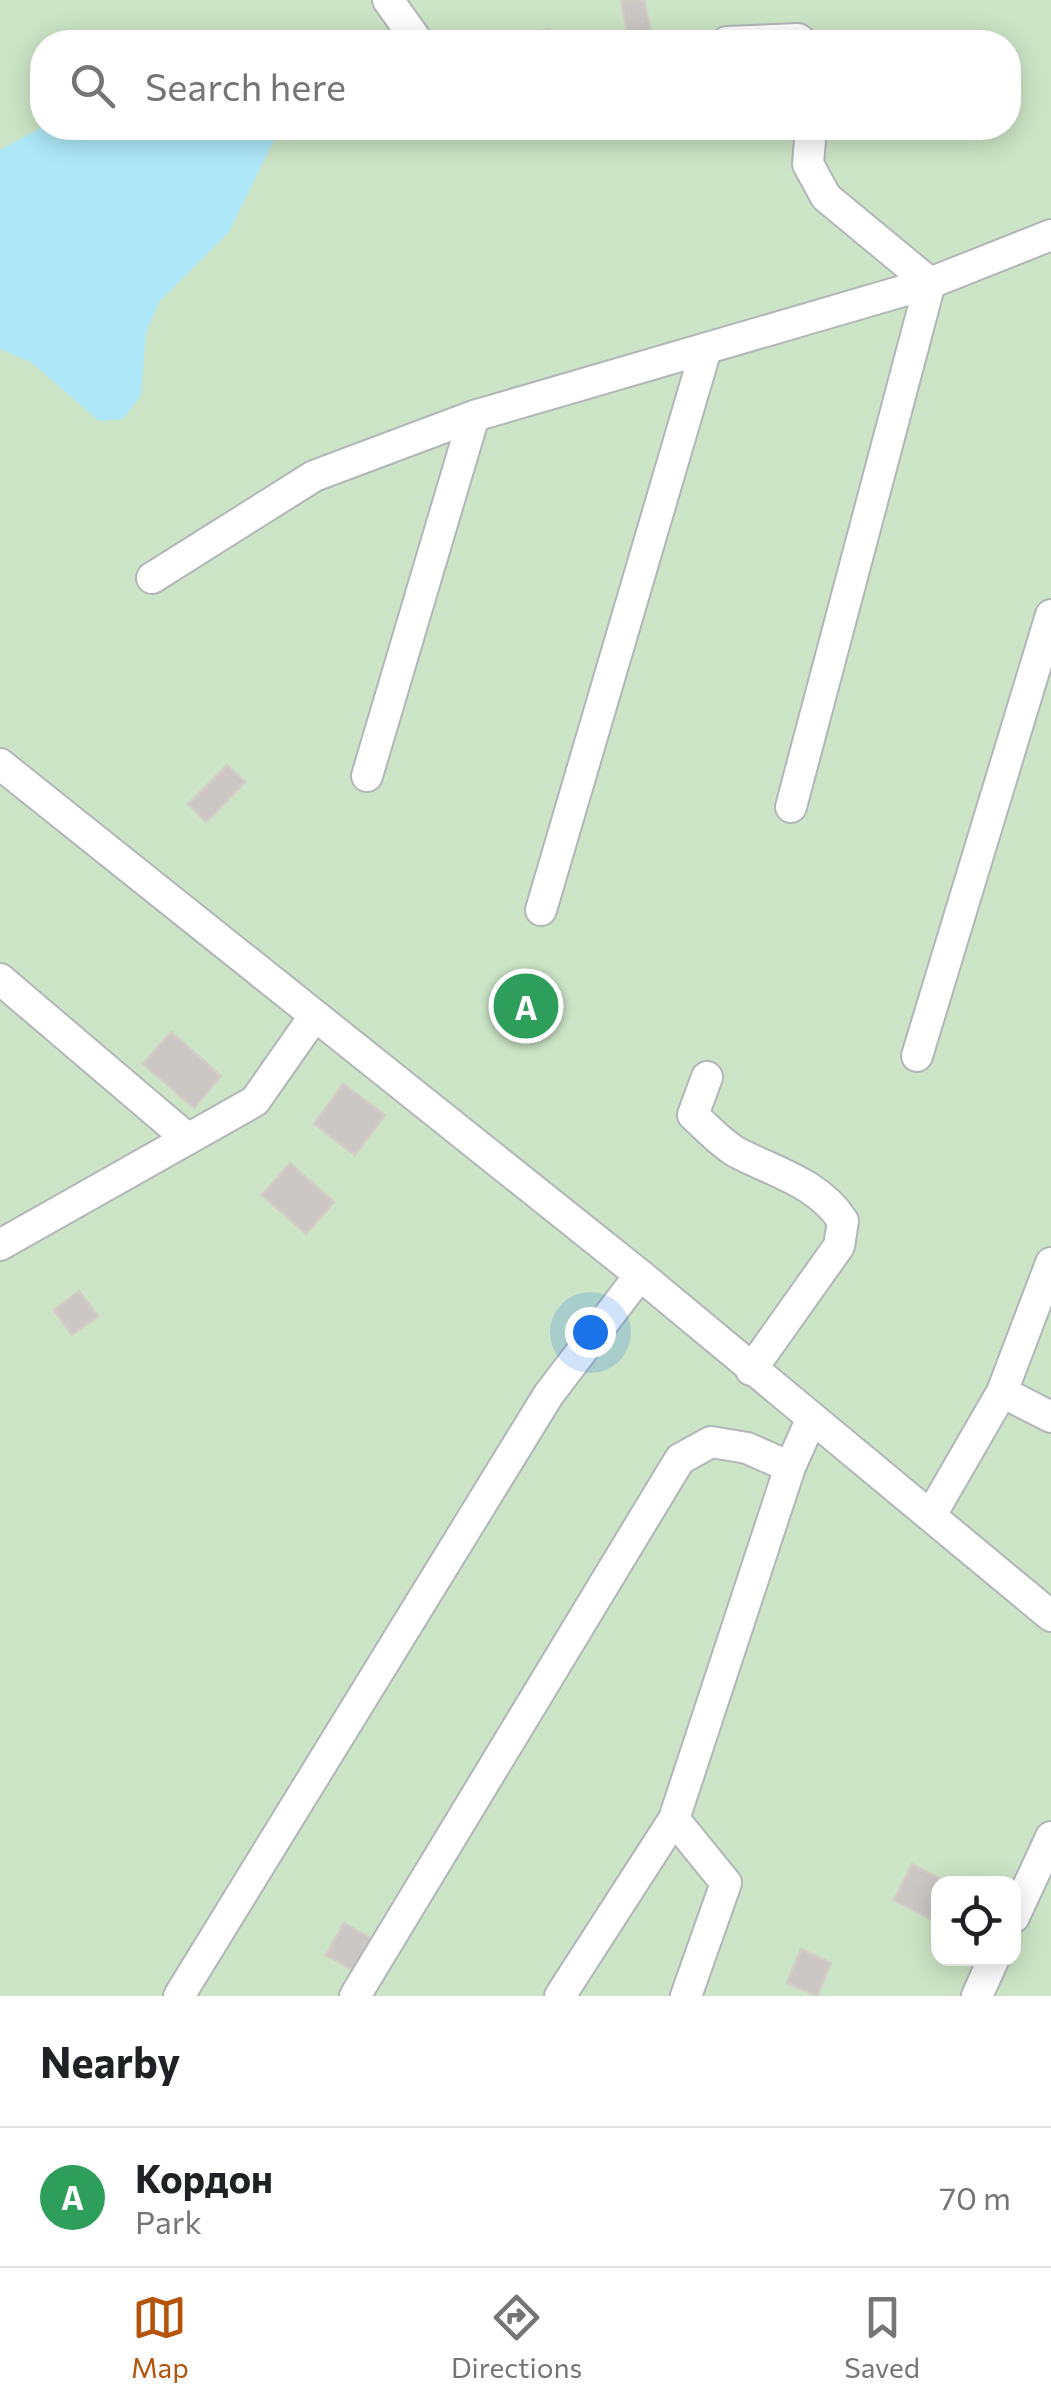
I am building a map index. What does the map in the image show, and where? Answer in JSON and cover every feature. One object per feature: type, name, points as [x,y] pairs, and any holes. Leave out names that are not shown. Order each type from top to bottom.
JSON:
[{"type":"street","points":[[388,0],[409,30]]},
{"type":"street","points":[[810,140],[808,164],[826,197],[930,282]]},
{"type":"street","points":[[152,578],[314,476],[474,416],[930,282],[1051,235]]},
{"type":"street","points":[[791,807],[930,282]]},
{"type":"street","points":[[541,910],[706,349]]},
{"type":"street","points":[[367,776],[474,416]]},
{"type":"street","points":[[917,1056],[1051,615]]},
{"type":"street","points":[[0,764],[640,1276],[1051,1616]]},
{"type":"street","points":[[0,979],[188,1139]]},
{"type":"street","points":[[0,1245],[255,1101],[313,1018]]},
{"type":"street","points":[[706,1077],[693,1115],[734,1150],[772,1166],[831,1202],[843,1221],[838,1246],[752,1370]]},
{"type":"street","points":[[931,1515],[1002,1392],[1051,1263]]},
{"type":"street","points":[[179,1996],[549,1394],[640,1276]]},
{"type":"street","points":[[1002,1392],[1051,1418]]},
{"type":"street","points":[[560,1996],[674,1820],[790,1466],[811,1420]]},
{"type":"street","points":[[356,1996],[680,1458],[711,1442],[747,1448],[790,1466]]},
{"type":"street","points":[[674,1820],[726,1882],[686,1996]]},
{"type":"street","points":[[1021,1902],[1051,1837]]},
{"type":"street","points":[[977,1996],[990,1966]]},
{"type":"green space","points":[[0,0],[1051,0],[1051,1996],[0,1996]]},
{"type":"water","points":[[30,134],[30,140],[274,140],[229,232],[159,302],[146,333],[141,396],[123,419],[99,421],[31,362],[0,349],[0,150]]},
{"type":"building","points":[[621,0],[644,0],[651,30],[627,30]]},
{"type":"building","points":[[227,765],[245,782],[206,822],[188,804]]},
{"type":"building","points":[[171,1032],[221,1076],[194,1108],[143,1064]]},
{"type":"building","points":[[343,1084],[385,1115],[355,1155],[314,1124]]},
{"type":"building","points":[[290,1163],[334,1202],[306,1234],[262,1195]]},
{"type":"building","points":[[79,1291],[98,1316],[72,1335],[54,1310]]},
{"type":"building","points":[[912,1864],[935,1876],[931,1876],[931,1919],[894,1900]]},
{"type":"building","points":[[344,1923],[379,1943],[361,1975],[326,1955]]},
{"type":"building","points":[[801,1949],[831,1963],[817,1996],[787,1983]]},
{"type":"place","name":"Кордон","points":[[526,1006]]}]
